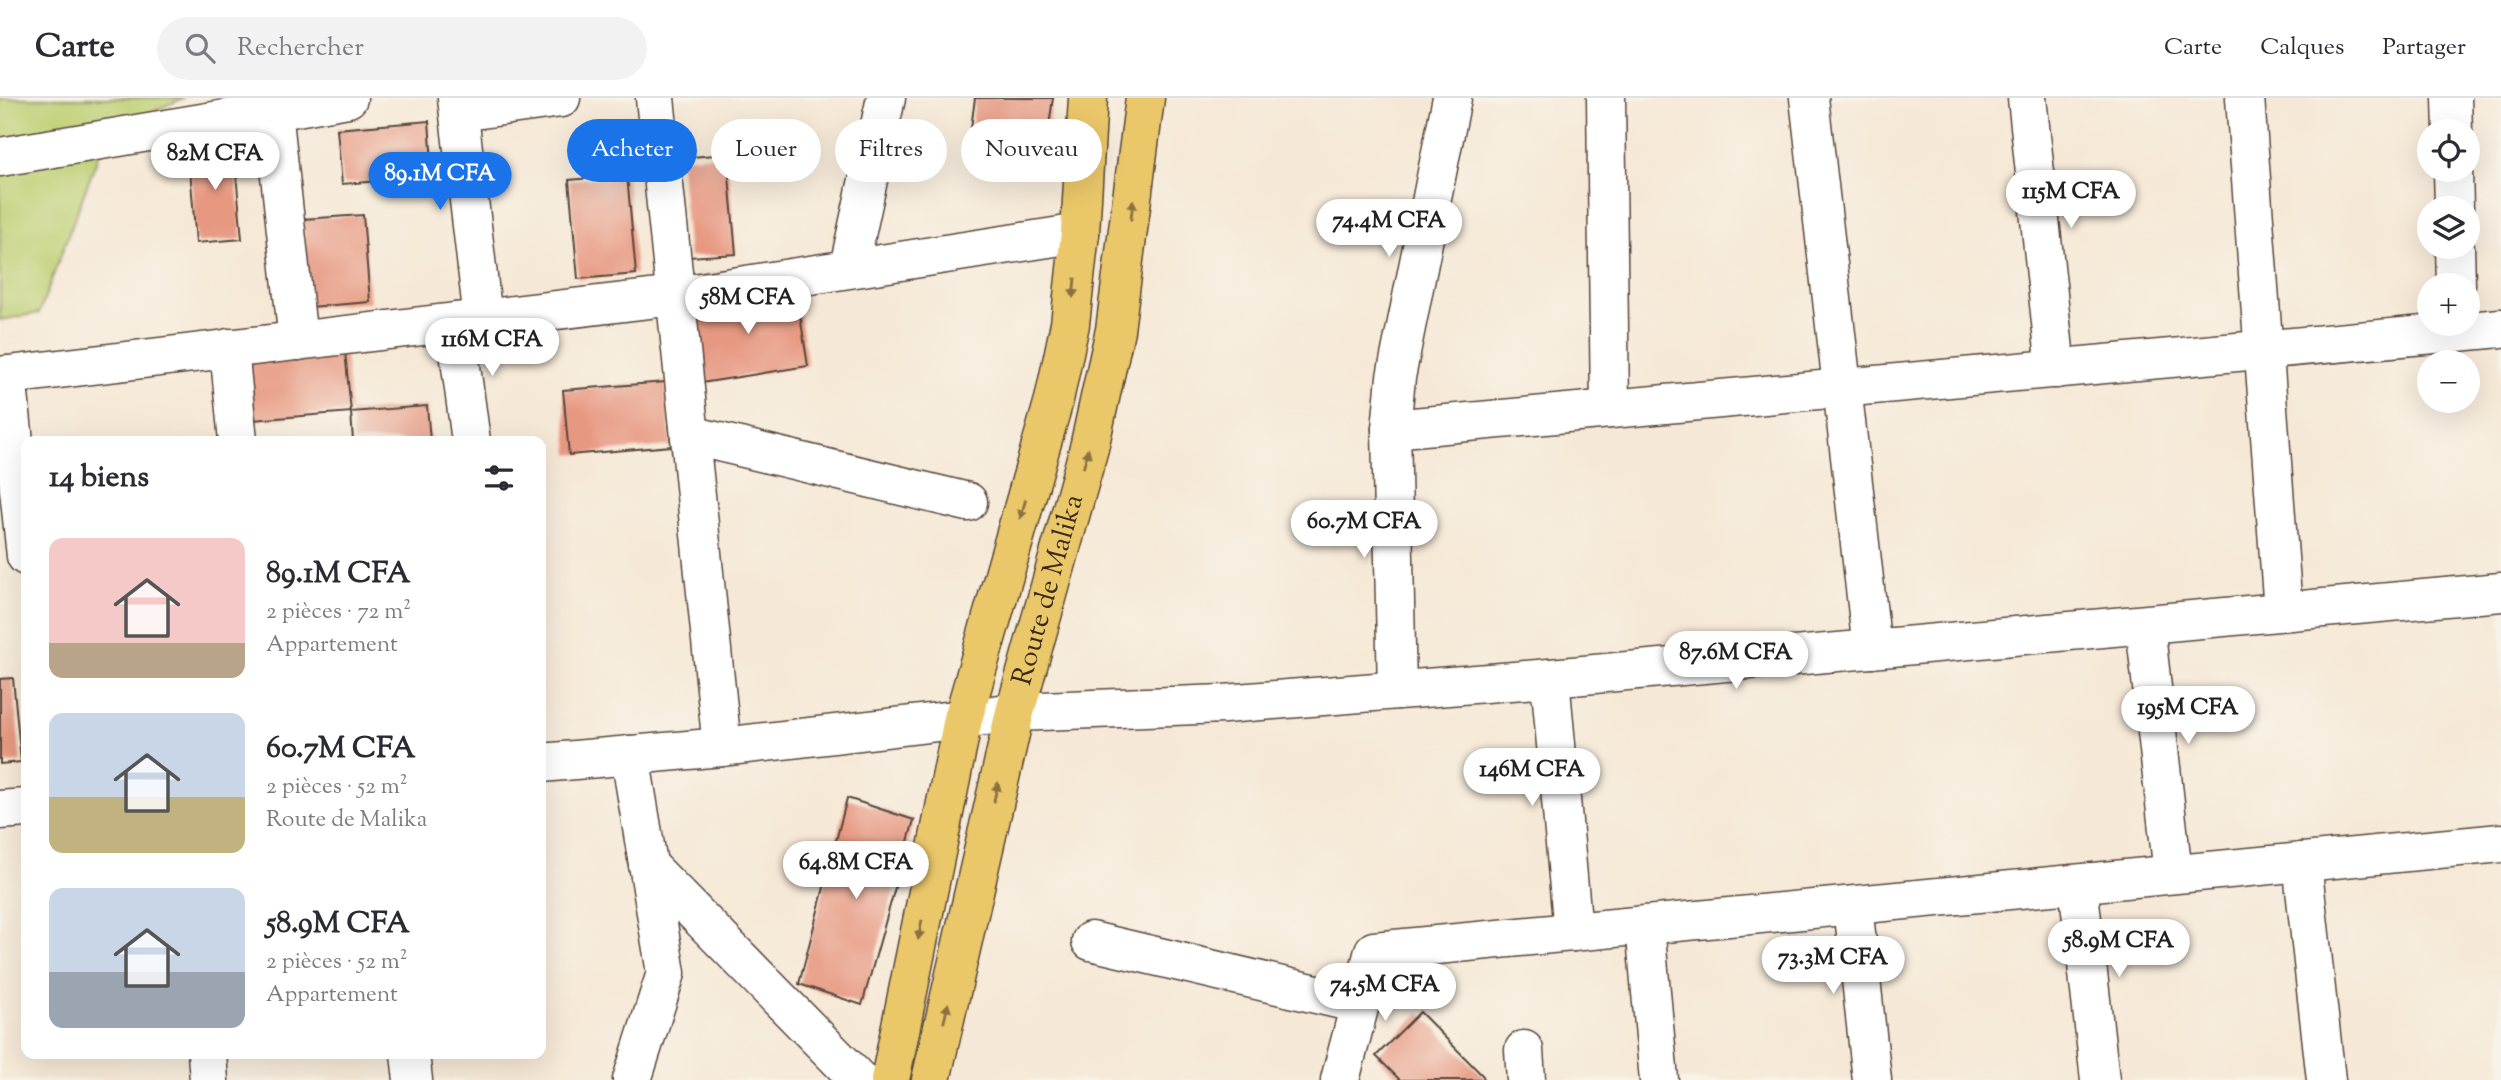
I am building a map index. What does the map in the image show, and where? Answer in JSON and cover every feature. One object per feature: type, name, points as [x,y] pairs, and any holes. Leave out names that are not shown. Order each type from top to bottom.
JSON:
[{"type":"main road","name":"Route de Malika","points":[[931,1080],[1014,712],[1089,448],[1115,330],[1145,98]]},
{"type":"main road","name":"Route de Malika","points":[[890,1080],[963,719],[1054,400],[1070,324],[1080,233],[1087,100]]},
{"type":"street","points":[[0,157],[348,98]]},
{"type":"street","points":[[471,436],[469,320],[458,105],[562,98]]},
{"type":"street","points":[[655,98],[722,747]]},
{"type":"street","points":[[849,267],[886,98]]},
{"type":"street","points":[[1397,690],[1391,429],[1399,364],[1452,98]]},
{"type":"street","points":[[1606,98],[1610,409]]},
{"type":"street","points":[[1809,98],[1872,649]]},
{"type":"street","points":[[2027,98],[2056,369]]},
{"type":"street","points":[[2245,98],[2283,611]]},
{"type":"street","points":[[2452,98],[2453,119]]},
{"type":"street","points":[[273,111],[298,341]]},
{"type":"street","points":[[17,545],[4,376],[675,296],[1080,233]]},
{"type":"street","points":[[2480,328],[2501,328]]},
{"type":"street","points":[[1391,429],[2263,350],[2417,333]]},
{"type":"street","points":[[229,348],[238,436]]},
{"type":"street","points":[[690,435],[968,502]]},
{"type":"street","points":[[546,763],[722,747],[1014,712],[1224,704],[1550,678],[2501,592]]},
{"type":"street","points":[[2145,625],[2173,874]]},
{"type":"street","points":[[1550,678],[1573,932]]},
{"type":"street","points":[[629,755],[666,974],[632,1080]]},
{"type":"street","points":[[0,810],[21,808]]},
{"type":"street","points":[[1340,1080],[1374,951],[2501,843]]},
{"type":"street","points":[[2302,862],[2326,1080]]},
{"type":"street","points":[[648,865],[859,1080]]},
{"type":"street","points":[[2078,884],[2100,1080]]},
{"type":"street","points":[[1853,906],[1872,1080]]},
{"type":"street","points":[[1645,926],[1659,1080]]},
{"type":"street","points":[[1091,941],[1359,1004]]},
{"type":"street","points":[[207,1059],[209,1080]]},
{"type":"street","points":[[411,1059],[413,1080]]},
{"type":"green space","points":[[0,98],[184,98],[108,130],[39,313],[0,320]]},
{"type":"building","points":[[975,98],[1053,98],[1050,119],[972,119]]},
{"type":"building","points":[[429,121],[433,177],[342,184],[337,129]]},
{"type":"building","points":[[233,140],[242,239],[196,243],[188,144]]},
{"type":"building","points":[[711,155],[711,182],[730,182],[736,254],[689,257],[682,182],[697,182],[697,157]]},
{"type":"building","points":[[569,182],[628,182],[636,274],[578,279]]},
{"type":"building","points":[[363,215],[370,302],[310,307],[303,219]]},
{"type":"building","points":[[796,290],[808,366],[701,383],[688,307]]},
{"type":"building","points":[[345,351],[351,412],[241,421],[236,359]]},
{"type":"building","points":[[666,382],[671,446],[569,455],[563,390]]},
{"type":"building","points":[[427,406],[430,436],[353,436],[351,412]]},
{"type":"building","points":[[13,678],[21,762],[0,764],[0,679]]},
{"type":"building","points":[[847,798],[914,820],[862,1005],[799,984]]},
{"type":"building","points":[[1420,1012],[1484,1080],[1400,1080],[1376,1056]]}]
